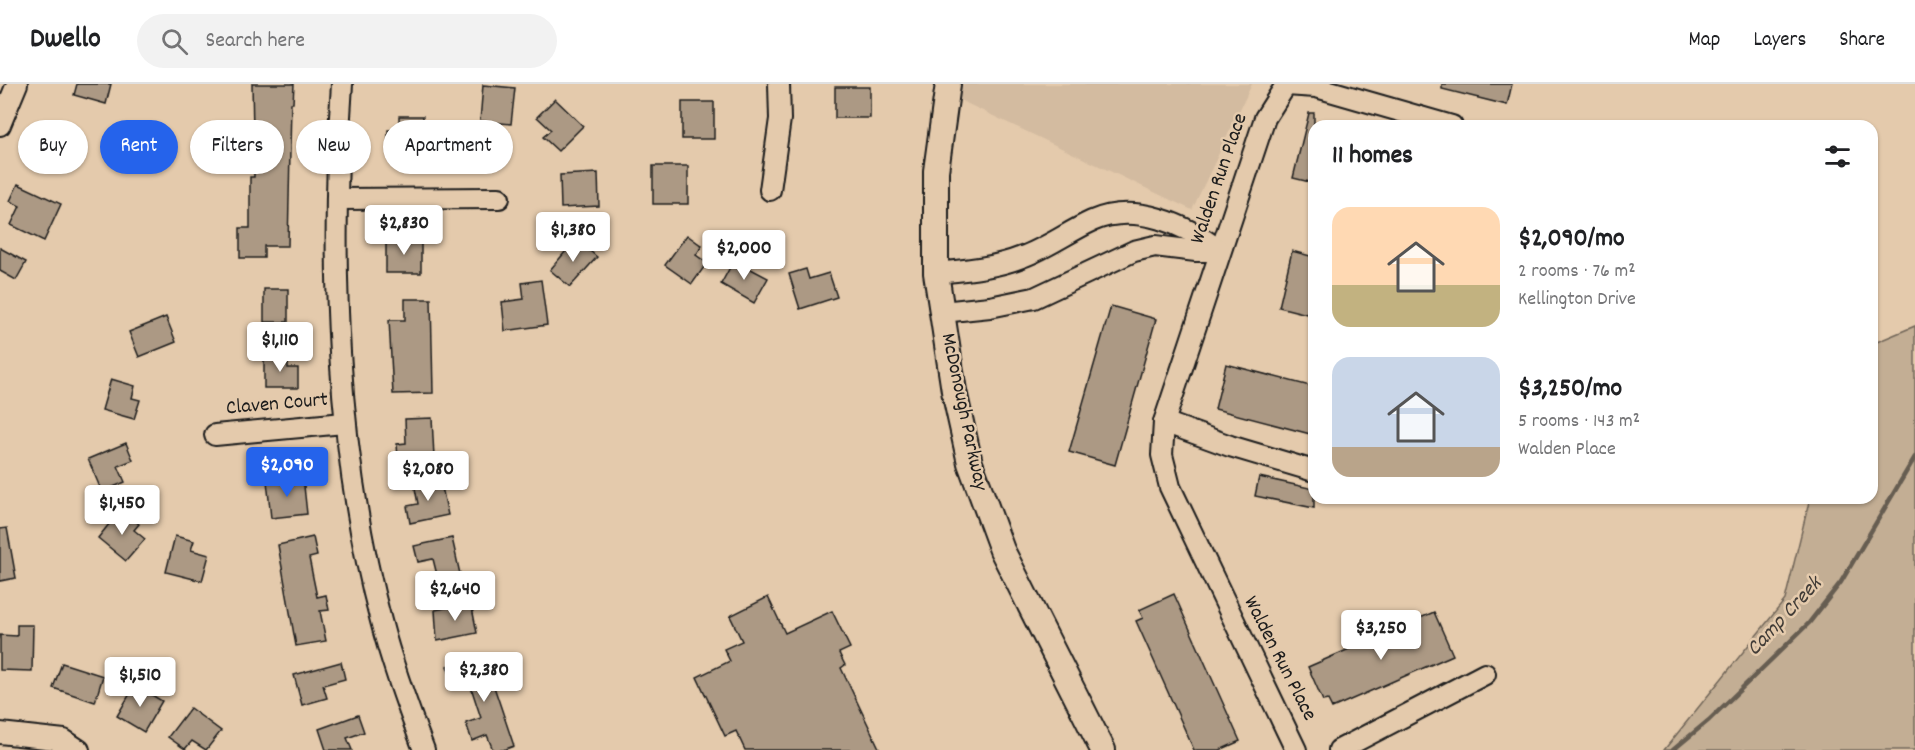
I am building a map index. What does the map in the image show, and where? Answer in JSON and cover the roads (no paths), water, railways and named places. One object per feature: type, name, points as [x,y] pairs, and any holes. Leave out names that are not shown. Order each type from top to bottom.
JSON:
[{"type":"street","points":[[0,125],[17,84]]},
{"type":"street","points":[[342,84],[338,199],[344,423],[361,535],[381,622],[424,750]]},
{"type":"street","points":[[770,190],[780,119],[779,84]]},
{"type":"street","name":"McDonough Parkway","points":[[948,84],[936,171],[936,273],[962,429],[985,510],[1016,578],[1103,750]]},
{"type":"street","name":"Walden Run Place","points":[[1296,750],[1170,486],[1162,454],[1164,422],[1265,118],[1286,84],[1316,87],[1431,120]]},
{"type":"street","points":[[338,199],[498,198]]},
{"type":"street","points":[[936,273],[999,266],[1025,256],[1089,222],[1107,216],[1137,214],[1172,224],[1202,236],[1220,251]]},
{"type":"street","points":[[1167,246],[1172,224]]},
{"type":"street","name":"Walden Run Place","points":[[942,312],[1024,301],[1134,252],[1167,246],[1196,251],[1220,251]]},
{"type":"street","points":[[1164,422],[1230,446],[1308,469]]},
{"type":"street","name":"Claven Court","points":[[215,435],[344,423]]},
{"type":"street","points":[[1339,750],[1485,674]]},
{"type":"street","points":[[0,733],[64,740],[79,750]]},
{"type":"waterway","name":"Camp Creek","points":[[1673,750],[1709,720],[1809,623],[1841,582],[1915,457]]}]
